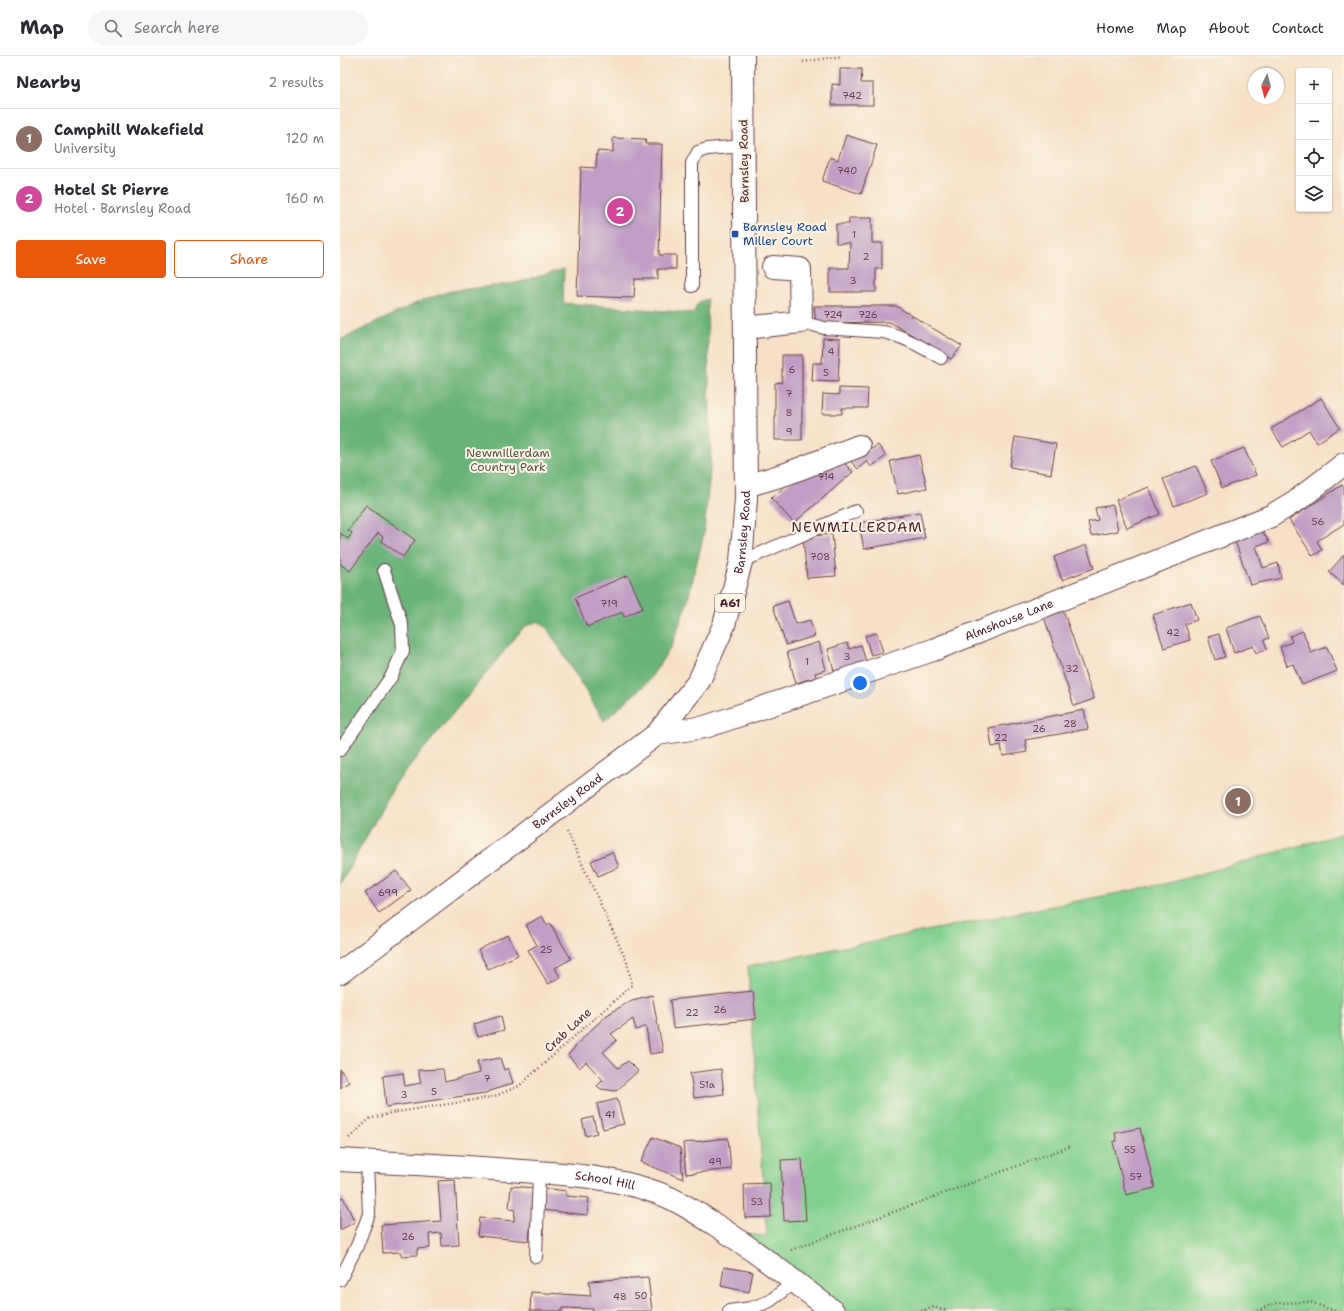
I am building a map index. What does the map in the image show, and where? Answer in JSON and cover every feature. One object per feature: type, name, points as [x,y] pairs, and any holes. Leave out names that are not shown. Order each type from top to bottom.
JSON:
[{"type":"street","name":"Barnsley Road","points":[[340,973],[657,734],[699,681],[724,625],[741,562],[746,499],[743,56]]},
{"type":"street","points":[[746,328],[800,322],[800,269],[773,267]]},
{"type":"street","points":[[746,486],[786,474],[859,446]]},
{"type":"street","name":"Almshouse Lane","points":[[657,734],[705,727],[933,650],[1271,516],[1299,499],[1344,464]]},
{"type":"street","name":"School Hill","points":[[343,1150],[368,1162],[577,1175],[623,1182],[659,1193],[689,1208],[728,1233],[833,1311]]},
{"type":"lane","points":[[692,286],[692,163],[698,152],[744,146]]},
{"type":"lane","points":[[800,322],[824,328],[883,332],[892,334],[902,337],[941,358]]},
{"type":"lane","points":[[741,562],[856,511]]},
{"type":"lane","points":[[340,750],[391,677],[403,651],[402,625],[384,570]]},
{"type":"lane","points":[[340,1280],[357,1246],[369,1214],[368,1162]]},
{"type":"lane","points":[[536,1257],[539,1172]]},
{"type":"lane","points":[[729,1311],[752,1308],[770,1301],[794,1282]]},
{"type":"path","points":[[803,62],[842,56]]},
{"type":"path","name":"Crab Lane","points":[[343,1150],[369,1119],[391,1112],[493,1097],[519,1086],[632,984],[627,962],[558,810]]},
{"type":"path","points":[[766,1260],[1071,1146]]},
{"type":"path","points":[[1257,1311],[1275,1303],[1310,1302],[1335,1311]]},
{"type":"path","points":[[920,1311],[934,1307],[946,1311]]},
{"type":"green space","name":"Newmillerdam Country Park","points":[[564,269],[563,303],[693,313],[699,302],[707,299],[711,462],[704,533],[687,603],[672,645],[648,682],[604,721],[547,628],[538,621],[524,627],[396,783],[340,885],[340,340],[421,301],[451,291],[516,283]]},
{"type":"green space","points":[[1344,833],[1344,1311],[833,1311],[728,1233],[767,1236],[748,966],[1169,883]]},
{"type":"building","points":[[840,69],[862,69],[861,83],[873,83],[873,105],[832,105],[832,84],[840,85]]},
{"type":"building","points":[[846,135],[877,145],[861,194],[822,181],[830,157],[838,160]]},
{"type":"building","points":[[613,138],[646,139],[645,144],[662,144],[659,255],[676,255],[676,269],[658,269],[658,279],[635,279],[634,298],[577,296],[581,167],[596,168],[597,151],[613,152]]},
{"type":"building","points":[[849,218],[872,218],[872,243],[882,243],[882,269],[876,269],[876,292],[830,292],[830,268],[849,268],[850,243],[836,243],[836,224],[849,224]]},
{"type":"building","points":[[814,306],[896,306],[962,346],[951,359],[890,322],[816,323]]},
{"type":"building","points":[[823,338],[840,339],[838,382],[812,381],[813,363],[822,363]]},
{"type":"building","points":[[782,355],[802,355],[802,440],[775,440],[775,383],[782,382]]},
{"type":"building","points":[[839,388],[868,389],[867,408],[842,408],[842,414],[822,414],[823,394],[839,395]]},
{"type":"building","points":[[1321,398],[1340,428],[1317,443],[1309,430],[1283,447],[1271,429]]},
{"type":"building","points":[[1015,437],[1056,444],[1051,474],[1010,467]]},
{"type":"building","points":[[878,445],[886,456],[871,467],[867,461],[858,469],[845,455],[868,451]]},
{"type":"building","points":[[1244,448],[1256,475],[1222,488],[1211,461]]},
{"type":"building","points":[[919,455],[927,488],[898,494],[890,461]]},
{"type":"building","points":[[844,463],[853,472],[794,523],[771,498],[807,468]]},
{"type":"building","points":[[1196,466],[1208,493],[1174,506],[1163,479]]},
{"type":"building","points":[[1342,485],[1344,487],[1344,524],[1317,541],[1322,550],[1313,556],[1289,520]]},
{"type":"building","points":[[1149,487],[1160,514],[1127,528],[1116,500]]},
{"type":"building","points":[[366,505],[415,540],[403,557],[381,541],[383,537],[378,533],[350,571],[340,564],[340,533],[348,539],[352,533],[348,530]]},
{"type":"building","points":[[1113,505],[1118,531],[1091,536],[1088,522],[1098,520],[1095,508]]},
{"type":"building","points":[[920,512],[925,538],[864,549],[859,523]]},
{"type":"building","points":[[1261,529],[1269,542],[1256,546],[1263,568],[1278,563],[1281,578],[1250,585],[1234,538]]},
{"type":"building","points":[[832,534],[836,576],[807,578],[803,537]]},
{"type":"building","points":[[1086,545],[1094,568],[1062,580],[1054,557]]},
{"type":"building","points":[[1344,555],[1344,585],[1329,572]]},
{"type":"building","points":[[628,575],[643,608],[624,617],[622,612],[587,627],[575,598]]},
{"type":"building","points":[[788,601],[796,624],[810,620],[815,636],[786,645],[773,606]]},
{"type":"building","points":[[1191,602],[1197,620],[1185,624],[1190,640],[1164,648],[1153,615]]},
{"type":"building","points":[[1062,607],[1094,699],[1074,706],[1043,614]]},
{"type":"building","points":[[1260,616],[1269,638],[1264,640],[1267,649],[1256,653],[1253,646],[1234,653],[1226,628]]},
{"type":"building","points":[[1303,631],[1311,653],[1327,647],[1337,671],[1302,685],[1293,664],[1287,666],[1280,647],[1292,642],[1290,636]]},
{"type":"building","points":[[877,633],[883,652],[871,655],[865,636]]},
{"type":"building","points":[[1219,634],[1225,657],[1215,660],[1208,637]]},
{"type":"building","points":[[819,642],[826,670],[815,673],[816,677],[796,683],[787,652]]},
{"type":"building","points":[[847,643],[849,649],[861,645],[866,662],[834,671],[828,649]]},
{"type":"building","points":[[1084,710],[1088,729],[1025,740],[1027,752],[1003,756],[1001,745],[992,747],[989,728]]},
{"type":"building","points":[[612,852],[619,867],[598,876],[591,861]]},
{"type":"building","points":[[396,871],[411,890],[379,913],[365,893]]},
{"type":"building","points":[[542,916],[547,925],[550,923],[571,959],[555,968],[560,977],[548,984],[528,950],[537,945],[526,925]]},
{"type":"building","points":[[508,935],[518,955],[488,969],[478,950]]},
{"type":"building","points":[[753,991],[756,1019],[673,1028],[670,1000]]},
{"type":"building","points":[[652,995],[663,1052],[650,1054],[646,1026],[636,1030],[633,1019],[611,1034],[617,1040],[603,1052],[618,1068],[628,1061],[638,1071],[616,1091],[601,1089],[597,1086],[603,1080],[586,1062],[579,1068],[568,1055],[607,1015],[632,1000]]},
{"type":"building","points":[[501,1016],[504,1030],[478,1037],[474,1024]]},
{"type":"building","points":[[500,1058],[504,1070],[508,1068],[513,1083],[485,1093],[386,1107],[383,1076],[403,1073],[405,1086],[421,1083],[418,1070],[443,1069],[445,1082],[479,1073],[477,1062]]},
{"type":"building","points":[[340,1069],[349,1082],[340,1088]]},
{"type":"building","points":[[721,1069],[724,1094],[694,1098],[690,1073]]},
{"type":"building","points":[[617,1099],[624,1124],[603,1129],[597,1104]]},
{"type":"building","points":[[593,1117],[597,1133],[586,1136],[582,1120]]},
{"type":"building","points":[[1140,1128],[1155,1188],[1126,1195],[1113,1142],[1117,1141],[1115,1133]]},
{"type":"building","points":[[653,1137],[680,1148],[683,1179],[641,1162]]},
{"type":"building","points":[[728,1138],[731,1169],[686,1174],[683,1143]]},
{"type":"building","points":[[802,1159],[806,1220],[784,1221],[781,1160]]},
{"type":"building","points":[[455,1180],[459,1245],[442,1246],[441,1233],[429,1234],[430,1248],[417,1249],[417,1255],[401,1256],[401,1252],[383,1253],[381,1225],[441,1221],[438,1181]]},
{"type":"building","points":[[770,1183],[771,1217],[745,1218],[744,1184]]},
{"type":"building","points":[[511,1186],[534,1188],[529,1241],[478,1236],[480,1218],[514,1221],[515,1210],[509,1209]]},
{"type":"building","points":[[544,1188],[566,1191],[566,1196],[589,1198],[587,1215],[542,1210]]},
{"type":"building","points":[[343,1197],[355,1222],[340,1230],[340,1199]]},
{"type":"building","points":[[724,1267],[753,1272],[749,1292],[721,1286]]},
{"type":"building","points":[[648,1277],[652,1311],[593,1311],[593,1309],[562,1308],[562,1311],[530,1311],[531,1292],[591,1296],[589,1281]]},
{"type":"place","name":"Hotel St Pierre","points":[[620,211]]},
{"type":"place","name":"Barnsley Road Miller Court","points":[[735,234]]},
{"type":"place","name":"Camphill Wakefield","points":[[1238,801]]},
{"type":"district","name":"NEWMILLERDAM","points":[[857,527]]}]
